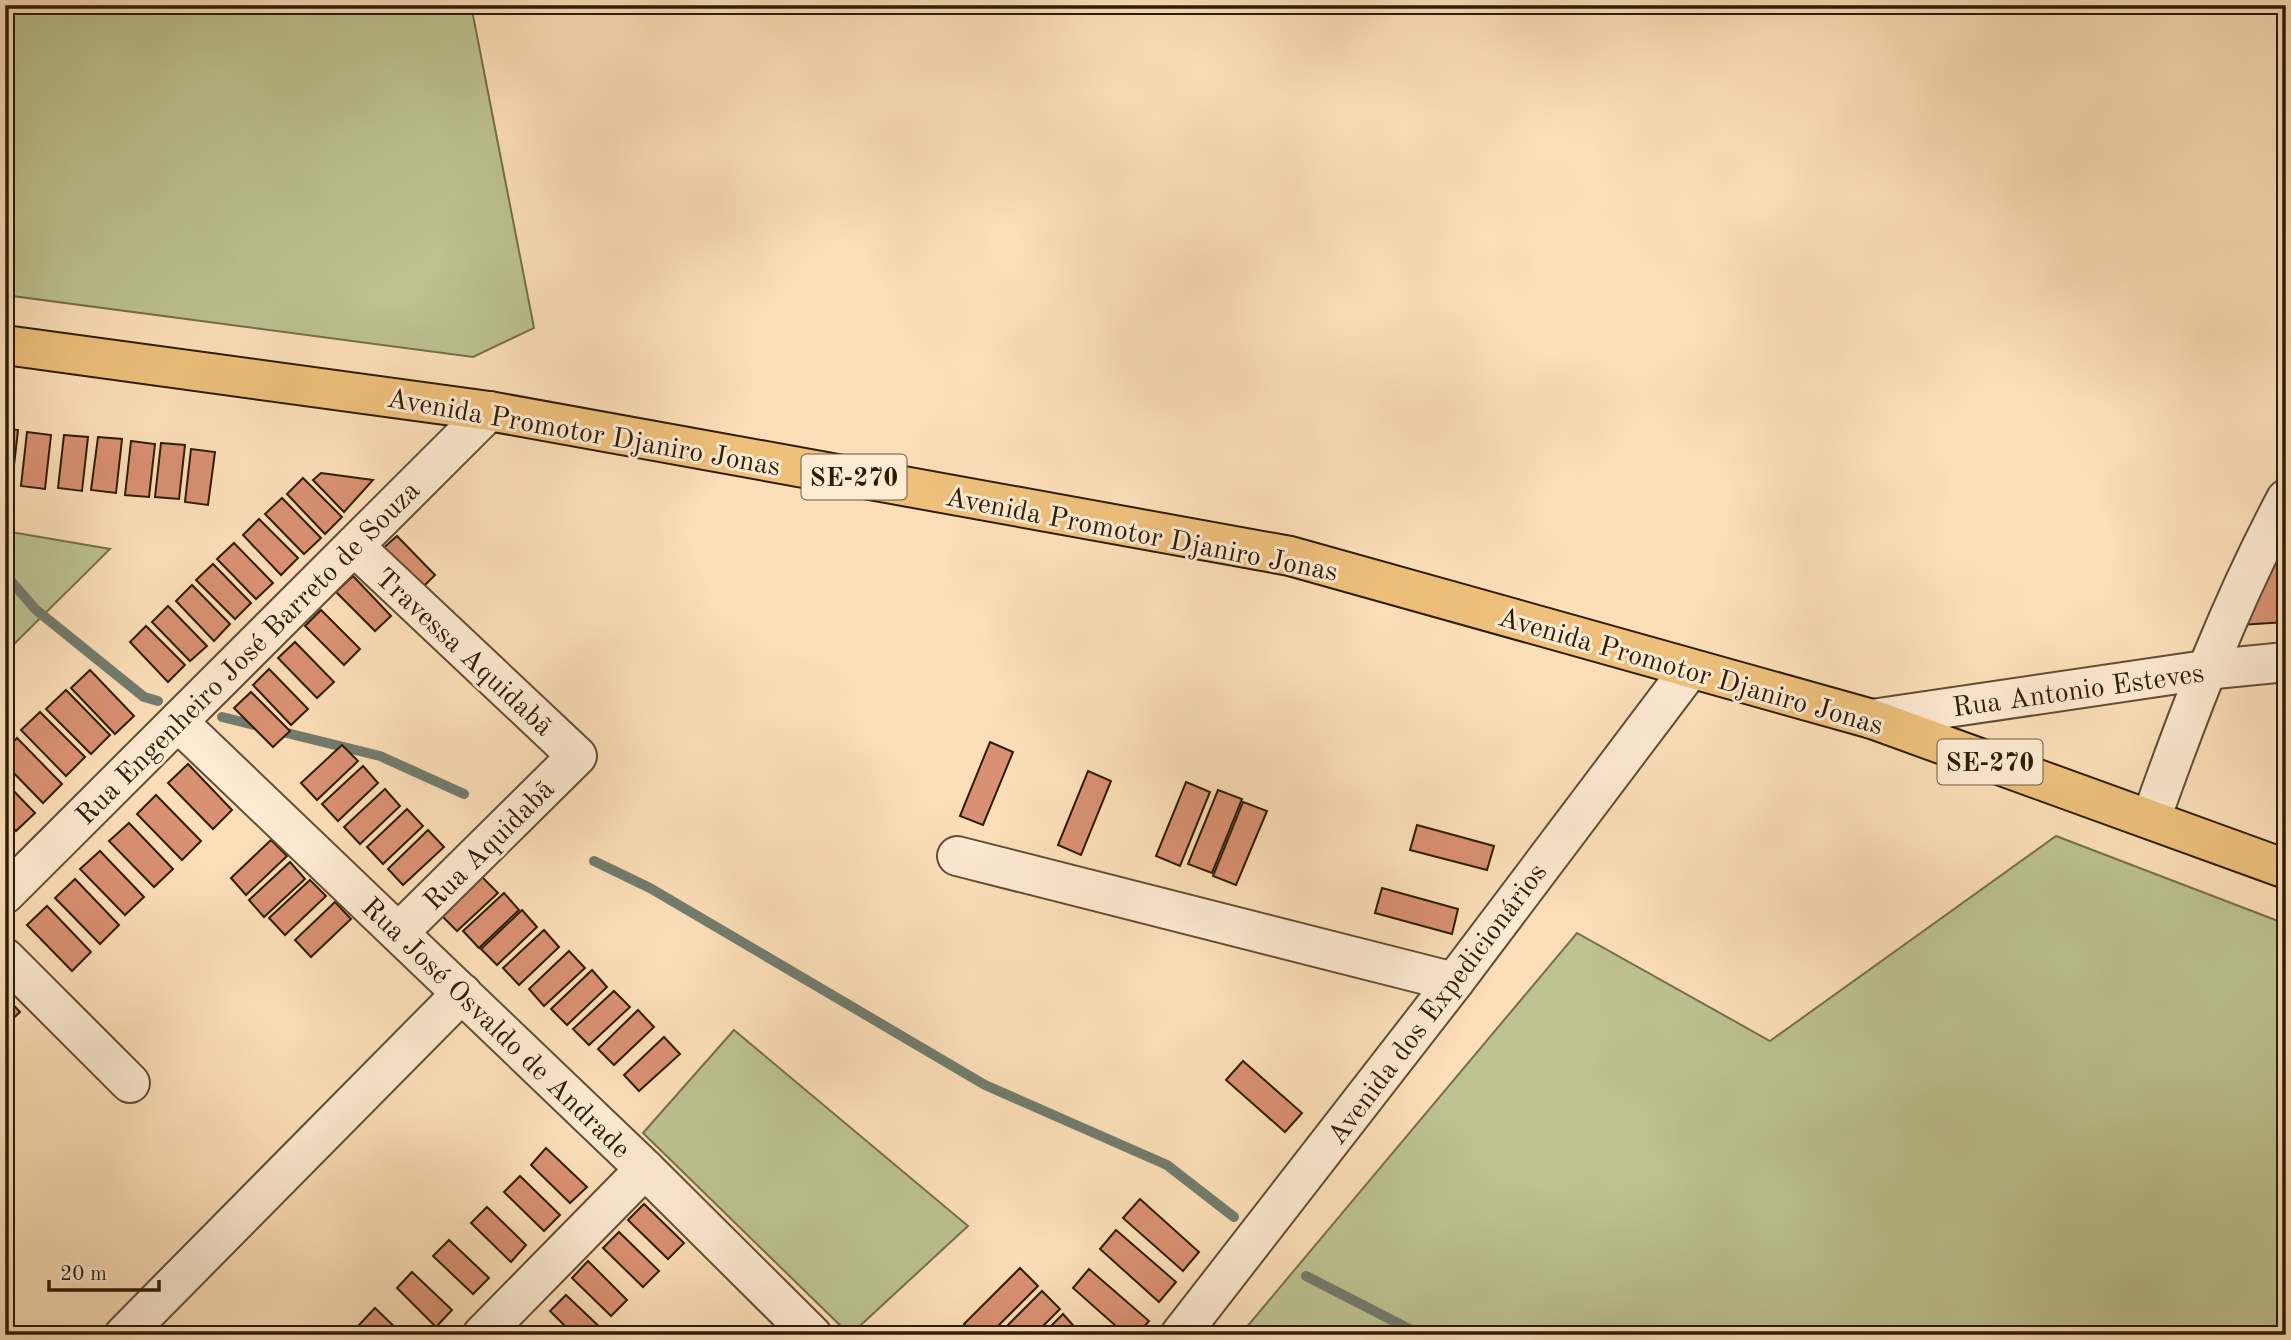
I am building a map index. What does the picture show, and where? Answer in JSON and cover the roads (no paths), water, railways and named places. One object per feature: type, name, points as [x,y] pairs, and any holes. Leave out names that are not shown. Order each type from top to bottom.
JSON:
[{"type":"main road","name":"Avenida Promotor Djaniro Jonas","points":[[5,345],[489,411],[1290,556],[1872,719],[2286,869]]},
{"type":"street","name":"Rua Engenheiro José Barreto de Souza","points":[[5,894],[489,411]]},
{"type":"street","points":[[2151,819],[2205,670],[2255,556],[2286,499]]},
{"type":"street","name":"Travessa Aquidabã","points":[[354,546],[577,756]]},
{"type":"street","name":"Rua Antonio Esteves","points":[[1872,719],[2205,670],[2286,662]]},
{"type":"street","name":"Avenida dos Expedicionários","points":[[1180,1335],[1454,982],[1690,669]]},
{"type":"street","name":"Rua José Osvaldo de Andrade","points":[[178,722],[645,1169],[812,1335]]},
{"type":"street","name":"Rua Aquidabã","points":[[399,932],[577,756]]},
{"type":"street","points":[[957,856],[1454,982]]},
{"type":"street","points":[[5,958],[130,1083]]},
{"type":"street","points":[[124,1335],[462,993]]},
{"type":"street","points":[[482,1335],[645,1169]]},
{"type":"waterway","points":[[5,574],[35,609],[144,697],[158,701]]},
{"type":"waterway","points":[[222,717],[380,756],[464,794]]},
{"type":"waterway","points":[[594,861],[650,888],[985,1085],[1167,1165],[1234,1217]]},
{"type":"waterway","points":[[1306,1276],[1421,1335]]}]
